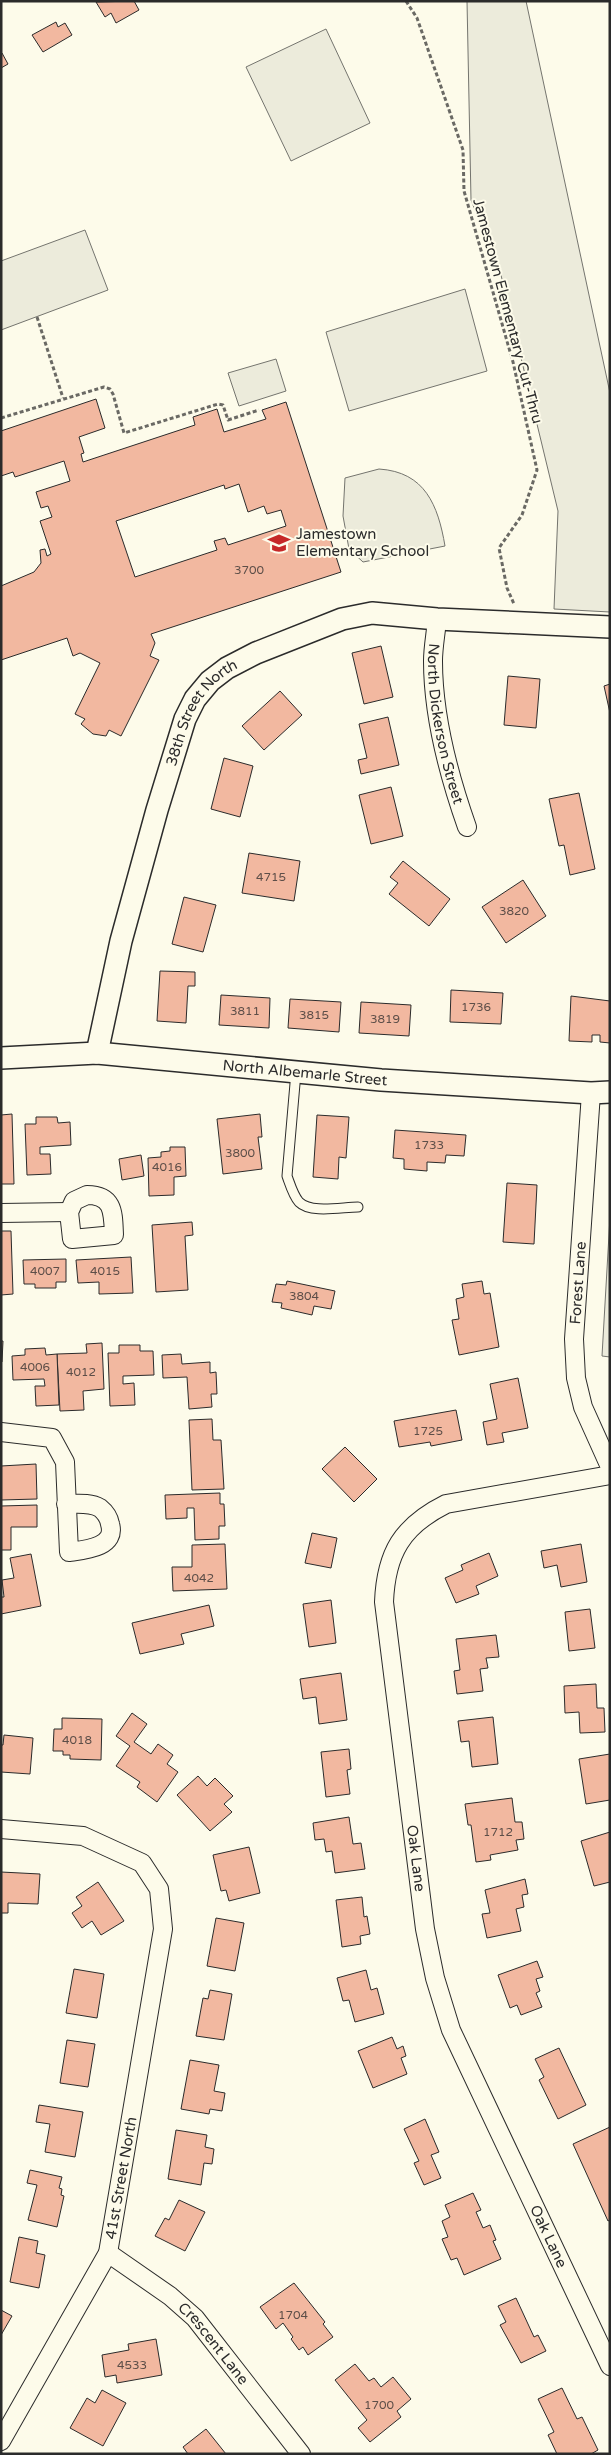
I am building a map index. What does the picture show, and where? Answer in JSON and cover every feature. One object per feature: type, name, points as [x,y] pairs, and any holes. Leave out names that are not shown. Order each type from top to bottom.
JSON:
[{"type":"street","name":"38th Street North","points":[[97,1053],[121,940],[157,810],[185,719],[195,699],[210,681],[227,668],[256,654],[342,619],[372,613],[437,619],[610,627]]},
{"type":"street","name":"North Dickerson Street","points":[[437,619],[433,660],[434,686],[447,761],[467,827]]},
{"type":"street","name":"North Albemarle Street","points":[[1,1058],[97,1053],[296,1072],[600,1092]]},
{"type":"street","name":"Forest Lane","points":[[600,1092],[574,1339],[576,1378],[582,1407],[610,1467]]},
{"type":"street","points":[[1,1214],[69,1212]]},
{"type":"street","points":[[1,1432],[52,1438],[64,1462],[66,1504]]},
{"type":"street","name":"Oak Lane","points":[[610,1475],[446,1504],[428,1513],[413,1525],[400,1540],[390,1559],[385,1578],[384,1602],[425,1929],[438,1987],[451,2030],[610,2366]]},
{"type":"street","name":"41st Street North","points":[[1,1829],[83,1836],[142,1863],[159,1889],[164,1930],[108,2253],[1,2441]]},
{"type":"street","name":"Crescent Lane","points":[[108,2253],[170,2296],[195,2318],[301,2454]]},
{"type":"lane","points":[[296,1072],[287,1176],[293,1191],[299,1202],[310,1208],[358,1207]]},
{"type":"path","name":"Jamestown Elementary Cut-Thru","points":[[406,1],[417,18],[463,150],[464,191],[513,362],[537,470],[522,515],[499,548],[507,588],[523,622]]},
{"type":"path","points":[[37,317],[63,398]]},
{"type":"path","points":[[1,418],[104,387],[110,389],[124,434],[218,404],[223,405],[228,420],[259,410]]},
{"type":"shaded area","points":[[467,1],[526,1],[610,393],[610,612],[554,609],[558,511],[500,271],[471,200]]},
{"type":"shaded area","points":[[326,29],[370,123],[291,161],[246,67]]},
{"type":"shaded area","points":[[85,230],[108,290],[1,330],[1,261]]},
{"type":"shaded area","points":[[465,289],[487,371],[349,411],[326,332]]},
{"type":"shaded area","points":[[276,359],[286,391],[239,406],[228,373]]},
{"type":"shaded area","points":[[379,469],[395,471],[408,477],[427,493],[438,517],[445,546],[363,562],[349,549],[343,516],[345,478]]},
{"type":"shaded area","points":[[610,1217],[610,1357],[602,1356]]},
{"type":"building","points":[[134,1],[139,10],[116,23],[111,13],[105,17],[96,2]]},
{"type":"building","points":[[56,22],[58,27],[65,23],[72,35],[43,52],[32,35]]},
{"type":"building","points":[[1,53],[8,64],[1,68]]},
{"type":"building","name":"Jamestown Elementary School","points":[[96,399],[105,428],[79,437],[84,453],[81,454],[83,462],[195,425],[193,417],[217,409],[224,432],[266,419],[262,410],[286,402],[341,572],[151,634],[155,643],[150,656],[159,660],[121,736],[109,730],[106,736],[93,734],[81,724],[85,719],[75,714],[100,663],[80,653],[73,656],[67,638],[1,660],[1,586],[34,572],[41,563],[40,550],[45,549],[47,556],[51,554],[40,521],[52,517],[48,506],[41,508],[36,492],[70,481],[64,461],[15,477],[13,472],[1,476],[1,431]],"holes":[[[239,484],[248,512],[264,506],[267,514],[281,510],[286,526],[228,545],[225,538],[214,541],[217,550],[135,577],[116,521],[224,485],[225,489]]]},
{"type":"building","points":[[381,646],[393,697],[364,704],[352,653]]},
{"type":"building","points":[[508,676],[540,679],[536,728],[504,725]]},
{"type":"building","points":[[610,684],[610,713],[604,686]]},
{"type":"building","points":[[280,691],[302,715],[264,750],[242,726]]},
{"type":"building","points":[[388,717],[399,765],[361,774],[358,760],[367,758],[359,724]]},
{"type":"building","points":[[224,758],[253,766],[240,817],[211,809]]},
{"type":"building","points":[[391,787],[403,836],[371,844],[359,795]]},
{"type":"building","points":[[579,793],[595,869],[570,875],[564,845],[559,846],[549,799]]},
{"type":"building","points":[[249,853],[300,861],[294,901],[242,893]]},
{"type":"building","points":[[403,861],[450,899],[429,926],[389,894],[398,883],[390,877]]},
{"type":"building","points":[[523,880],[546,916],[506,943],[482,907]]},
{"type":"building","points":[[184,897],[216,905],[203,952],[172,944]]},
{"type":"building","points":[[160,971],[195,972],[195,986],[188,986],[186,1023],[157,1021]]},
{"type":"building","points":[[451,990],[503,993],[501,1024],[450,1022]]},
{"type":"building","points":[[221,995],[270,998],[269,1028],[219,1025]]},
{"type":"building","points":[[571,996],[610,1001],[610,1043],[600,1042],[600,1035],[592,1035],[592,1042],[569,1041]]},
{"type":"building","points":[[290,999],[341,1002],[339,1032],[288,1028]]},
{"type":"building","points":[[361,1002],[411,1005],[409,1036],[359,1033]]},
{"type":"building","points":[[12,1114],[14,1184],[1,1184],[1,1115]]},
{"type":"building","points":[[260,1114],[262,1137],[258,1137],[262,1169],[223,1174],[217,1119]]},
{"type":"building","points":[[317,1115],[349,1117],[346,1158],[339,1157],[338,1179],[313,1177]]},
{"type":"building","points":[[36,1117],[57,1117],[58,1123],[70,1122],[71,1145],[40,1147],[40,1154],[50,1154],[51,1174],[27,1175],[25,1124],[36,1124]]},
{"type":"building","points":[[395,1130],[466,1135],[464,1156],[446,1155],[445,1163],[427,1162],[427,1171],[404,1169],[404,1159],[393,1158]]},
{"type":"building","points":[[170,1147],[185,1147],[186,1176],[174,1177],[174,1195],[149,1196],[148,1158],[161,1157],[161,1152],[170,1151]]},
{"type":"building","points":[[141,1155],[144,1176],[122,1180],[119,1159]]},
{"type":"building","points":[[507,1183],[537,1185],[534,1244],[503,1242]]},
{"type":"building","points":[[192,1222],[193,1235],[185,1236],[188,1290],[156,1292],[152,1225]]},
{"type":"building","points":[[1,1231],[11,1231],[13,1294],[1,1295]]},
{"type":"building","points":[[131,1257],[133,1293],[99,1294],[99,1282],[78,1283],[76,1260]]},
{"type":"building","points":[[66,1259],[66,1282],[56,1282],[56,1288],[35,1288],[35,1284],[24,1284],[23,1260]]},
{"type":"building","points":[[287,1281],[335,1291],[331,1309],[314,1306],[312,1315],[281,1308],[282,1303],[272,1302],[276,1284],[286,1285]]},
{"type":"building","points":[[482,1281],[484,1294],[490,1293],[499,1347],[459,1355],[452,1320],[459,1319],[456,1299],[464,1297],[462,1284]]},
{"type":"building","points":[[1,1341],[3,1341],[2,1362],[1,1362]]},
{"type":"building","points":[[102,1343],[104,1389],[83,1391],[84,1410],[60,1411],[57,1354],[87,1353],[86,1344]]},
{"type":"building","points":[[119,1345],[140,1345],[140,1351],[153,1351],[154,1375],[123,1376],[123,1384],[134,1383],[135,1405],[110,1406],[108,1353],[119,1353]]},
{"type":"building","points":[[45,1348],[46,1355],[57,1354],[59,1405],[36,1406],[35,1386],[45,1386],[44,1379],[13,1380],[12,1356],[25,1355],[25,1349]]},
{"type":"building","points":[[181,1354],[182,1364],[210,1362],[210,1373],[216,1372],[217,1394],[211,1394],[212,1407],[189,1409],[187,1377],[163,1378],[162,1355]]},
{"type":"building","points":[[518,1378],[528,1428],[502,1433],[504,1442],[487,1445],[483,1422],[497,1419],[490,1384]]},
{"type":"building","points":[[456,1410],[462,1440],[431,1446],[430,1442],[399,1447],[394,1421]]},
{"type":"building","points":[[212,1419],[213,1440],[221,1440],[224,1489],[192,1490],[189,1420]]},
{"type":"building","points":[[345,1447],[377,1479],[354,1502],[322,1469]]},
{"type":"building","points":[[36,1464],[37,1499],[1,1500],[1,1466]]},
{"type":"building","points":[[220,1493],[220,1504],[224,1504],[225,1526],[219,1526],[219,1539],[195,1540],[194,1508],[187,1508],[187,1518],[166,1519],[165,1495]]},
{"type":"building","points":[[37,1505],[37,1527],[11,1527],[11,1550],[1,1550],[1,1506]]},
{"type":"building","points":[[312,1533],[337,1538],[331,1568],[305,1563]]},
{"type":"building","points":[[225,1544],[227,1589],[173,1591],[172,1567],[192,1567],[192,1545]]},
{"type":"building","points":[[581,1544],[587,1582],[561,1587],[557,1565],[544,1568],[541,1551]]},
{"type":"building","points":[[489,1553],[498,1576],[476,1586],[479,1594],[456,1603],[445,1578],[463,1570],[461,1565]]},
{"type":"building","points":[[31,1554],[41,1606],[1,1614],[1,1597],[4,1597],[2,1580],[14,1578],[10,1558]]},
{"type":"building","points":[[331,1600],[336,1643],[309,1647],[303,1604]]},
{"type":"building","points":[[209,1605],[214,1626],[181,1634],[184,1644],[140,1654],[132,1623]]},
{"type":"building","points":[[590,1609],[595,1648],[569,1651],[565,1612]]},
{"type":"building","points":[[496,1635],[499,1657],[486,1658],[488,1668],[480,1669],[483,1691],[457,1694],[454,1671],[460,1670],[456,1639]]},
{"type":"building","points":[[341,1673],[347,1720],[319,1724],[316,1697],[303,1699],[300,1679]]},
{"type":"building","points":[[596,1684],[597,1708],[604,1708],[605,1732],[580,1733],[579,1712],[565,1713],[564,1686]]},
{"type":"building","points":[[132,1713],[147,1724],[134,1742],[151,1754],[158,1744],[173,1755],[167,1764],[178,1772],[157,1802],[137,1787],[140,1782],[116,1766],[130,1746],[116,1736]]},
{"type":"building","points":[[493,1717],[498,1764],[472,1767],[469,1741],[461,1742],[458,1721]]},
{"type":"building","points":[[62,1718],[102,1719],[101,1760],[70,1759],[70,1755],[63,1755],[63,1751],[53,1751],[54,1729],[62,1729]]},
{"type":"building","points":[[4,1735],[33,1738],[30,1774],[1,1772],[1,1745],[3,1745]]},
{"type":"building","points":[[349,1749],[351,1769],[347,1770],[350,1794],[326,1797],[321,1752]]},
{"type":"building","points":[[610,1754],[610,1800],[586,1804],[579,1759]]},
{"type":"building","points":[[198,1776],[207,1786],[215,1778],[233,1796],[224,1804],[232,1812],[210,1831],[177,1795]]},
{"type":"building","points":[[512,1798],[515,1822],[522,1822],[524,1839],[516,1840],[518,1850],[490,1855],[491,1860],[476,1862],[471,1825],[468,1825],[465,1804]]},
{"type":"building","points":[[349,1817],[353,1844],[361,1843],[365,1869],[335,1873],[332,1851],[326,1852],[324,1839],[315,1840],[313,1823]]},
{"type":"building","points":[[610,1832],[610,1882],[594,1886],[581,1841]]},
{"type":"building","points":[[249,1847],[260,1893],[229,1901],[226,1890],[221,1891],[213,1855]]},
{"type":"building","points":[[1,1872],[40,1874],[38,1904],[8,1903],[8,1913],[1,1913]]},
{"type":"building","points":[[525,1879],[528,1894],[522,1895],[524,1907],[516,1909],[521,1931],[487,1938],[482,1914],[490,1913],[485,1890]]},
{"type":"building","points":[[98,1882],[124,1921],[101,1935],[92,1921],[82,1928],[72,1913],[82,1906],[76,1897]]},
{"type":"building","points":[[362,1897],[364,1917],[367,1916],[370,1934],[360,1936],[361,1944],[342,1947],[336,1900]]},
{"type":"building","points":[[216,1918],[244,1923],[235,1971],[207,1966]]},
{"type":"building","points":[[537,1961],[543,1977],[536,1979],[540,1991],[536,1993],[542,2007],[521,2015],[517,2005],[510,2008],[498,1975]]},
{"type":"building","points":[[74,1969],[104,1974],[97,2018],[66,2013]]},
{"type":"building","points":[[366,1970],[371,1990],[377,1988],[384,2014],[355,2022],[349,2000],[343,2001],[337,1978]]},
{"type":"building","points":[[210,1990],[232,1994],[224,2040],[196,2036],[203,1998],[208,1999]]},
{"type":"building","points":[[392,2037],[397,2049],[403,2046],[406,2056],[401,2058],[407,2074],[373,2088],[358,2051]]},
{"type":"building","points":[[67,2040],[95,2044],[88,2087],[60,2083]]},
{"type":"building","points":[[559,2048],[586,2105],[558,2119],[539,2080],[544,2077],[535,2059]]},
{"type":"building","points":[[190,2060],[219,2065],[214,2091],[225,2093],[222,2111],[210,2109],[209,2114],[181,2109]]},
{"type":"building","points":[[39,2105],[83,2112],[75,2157],[45,2152],[50,2124],[36,2122]]},
{"type":"building","points":[[425,2119],[439,2152],[431,2155],[441,2178],[424,2185],[414,2163],[419,2161],[404,2129]]},
{"type":"building","points":[[610,2127],[610,2220],[608,2221],[573,2144]]},
{"type":"building","points":[[176,2130],[207,2135],[205,2147],[214,2149],[212,2164],[204,2163],[201,2185],[168,2179]]},
{"type":"building","points":[[30,2170],[62,2177],[59,2188],[62,2189],[61,2195],[64,2196],[57,2227],[28,2220],[37,2185],[27,2183]]},
{"type":"building","points":[[473,2193],[481,2210],[476,2212],[483,2228],[490,2225],[496,2240],[493,2241],[501,2259],[464,2275],[457,2258],[451,2260],[442,2239],[448,2237],[442,2221],[450,2217],[445,2205]]},
{"type":"building","points":[[179,2200],[205,2212],[185,2251],[155,2236],[165,2218],[169,2220]]},
{"type":"building","points":[[19,2237],[38,2241],[36,2253],[45,2255],[39,2288],[10,2282]]},
{"type":"building","points":[[294,2283],[325,2322],[323,2324],[333,2337],[308,2355],[303,2347],[299,2350],[283,2323],[276,2329],[260,2307]]},
{"type":"building","points":[[516,2298],[534,2337],[538,2335],[546,2351],[521,2363],[500,2325],[506,2322],[498,2306]]},
{"type":"building","points":[[1,2310],[12,2316],[1,2335]]},
{"type":"building","points":[[156,2339],[162,2375],[117,2383],[116,2375],[105,2377],[102,2355],[129,2350],[128,2344]]},
{"type":"building","points":[[355,2364],[369,2381],[374,2378],[381,2387],[393,2377],[411,2399],[397,2411],[401,2417],[370,2442],[358,2428],[367,2420],[335,2380]]},
{"type":"building","points":[[562,2388],[577,2419],[582,2417],[598,2450],[591,2454],[557,2454],[548,2435],[554,2432],[538,2399]]},
{"type":"building","points":[[102,2390],[126,2403],[103,2446],[70,2428],[87,2398],[95,2403]]},
{"type":"building","points":[[206,2429],[226,2454],[188,2454],[183,2447]]},
{"type":"place","name":"Jamestown Elementary School","points":[[279,543]]}]
